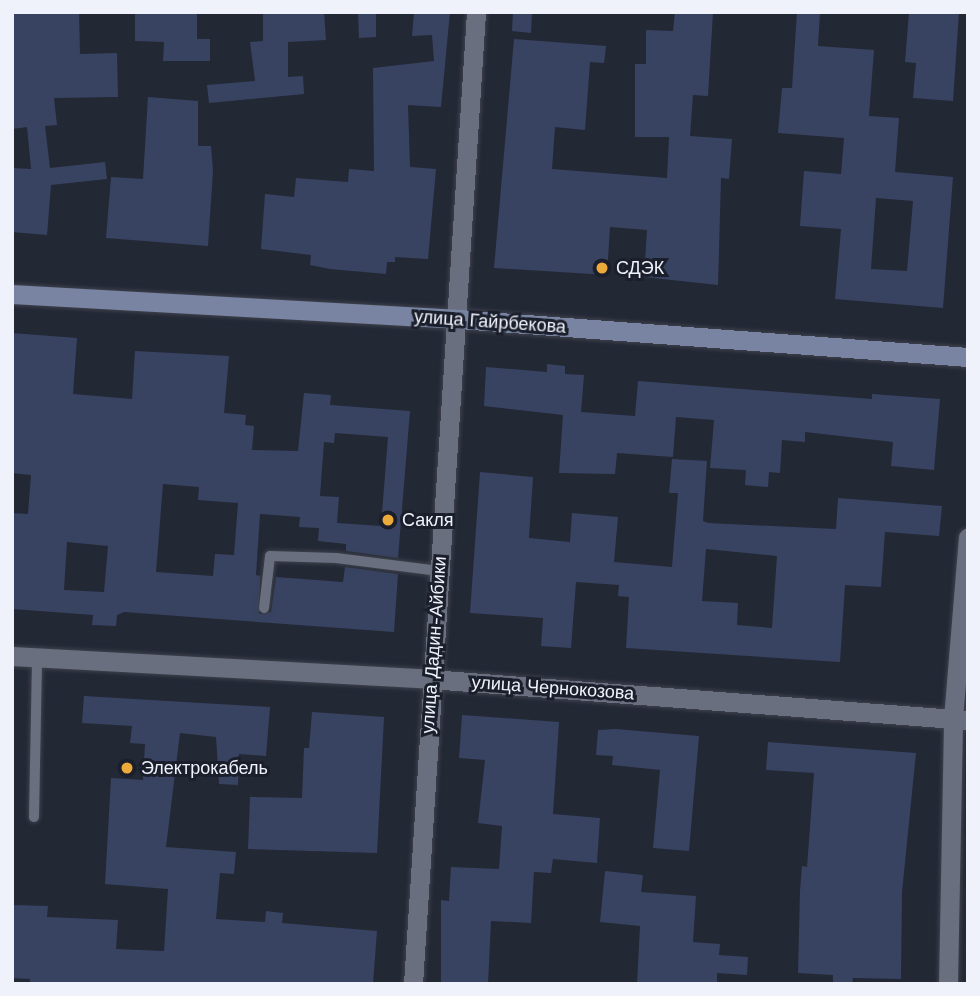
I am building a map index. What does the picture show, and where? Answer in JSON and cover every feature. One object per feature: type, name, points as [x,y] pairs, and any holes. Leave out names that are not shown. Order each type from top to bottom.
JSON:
[{"type":"main road","name":"улица Гайрбекова","points":[[12,294],[459,319],[968,357]]},
{"type":"street","name":"улица Дадин-Айбики","points":[[413,984],[430,679],[459,319],[476,12]]},
{"type":"street","points":[[948,984],[968,538]]},
{"type":"street","name":"улица Чернокозова","points":[[12,656],[430,679],[960,719]]},
{"type":"lane","points":[[264,608],[270,556],[336,558],[439,572]]},
{"type":"lane","points":[[34,817],[37,657]]},
{"type":"building","points":[[79,12],[80,54],[117,53],[118,97],[54,98],[57,125],[45,126],[50,168],[105,162],[107,179],[51,185],[47,235],[12,232],[12,168],[31,169],[27,127],[12,129],[14,14]]},
{"type":"building","points":[[135,12],[197,12],[197,39],[210,39],[210,61],[163,61],[164,42],[135,41]]},
{"type":"building","points":[[263,12],[324,12],[326,40],[288,42],[288,77],[303,76],[304,94],[209,103],[207,85],[255,81],[250,42],[263,41]]},
{"type":"building","points":[[358,12],[376,12],[376,37],[359,38]]},
{"type":"building","points":[[414,12],[450,12],[441,107],[408,105],[410,167],[436,169],[428,259],[395,257],[395,262],[387,262],[386,274],[310,265],[311,255],[261,249],[265,194],[294,197],[296,178],[348,182],[349,169],[374,171],[373,68],[434,61],[432,35],[412,36]]},
{"type":"building","points":[[513,12],[532,12],[531,33],[512,31]]},
{"type":"building","points":[[675,12],[713,12],[708,96],[693,95],[690,136],[732,139],[729,179],[721,178],[718,285],[644,277],[647,230],[610,227],[607,275],[494,268],[514,39],[606,46],[604,63],[590,62],[585,130],[555,127],[552,169],[667,178],[669,137],[635,137],[635,64],[646,64],[646,30],[673,31]]},
{"type":"building","points":[[797,12],[820,12],[818,46],[874,50],[869,116],[899,118],[895,172],[953,177],[943,308],[835,299],[841,229],[800,226],[804,171],[841,174],[844,138],[778,133],[782,88],[792,88]],"holes":[[[876,198],[913,201],[907,271],[871,269]]]},
{"type":"building","points":[[909,12],[959,12],[953,101],[913,98],[916,63],[905,62]]},
{"type":"building","points":[[148,97],[198,101],[198,146],[211,146],[213,171],[208,246],[106,238],[111,177],[143,179]]},
{"type":"building","points":[[12,333],[77,338],[73,394],[132,399],[135,351],[229,356],[224,413],[246,415],[245,425],[254,426],[252,450],[298,451],[304,393],[331,395],[330,405],[410,411],[398,558],[346,551],[346,544],[318,541],[319,528],[299,527],[300,517],[260,514],[256,575],[260,576],[259,614],[271,612],[276,577],[343,582],[345,567],[398,574],[394,632],[124,612],[117,615],[116,626],[92,625],[93,615],[12,609],[12,513],[28,514],[31,475],[12,473]],"holes":[[[335,433],[388,437],[381,526],[337,523],[339,497],[320,496],[324,442],[334,443]],[[163,484],[199,487],[198,500],[238,503],[234,555],[215,554],[213,576],[156,572]],[[67,542],[108,546],[104,592],[64,590]]]},
{"type":"building","points":[[547,364],[565,366],[565,374],[584,375],[581,412],[635,416],[638,381],[872,399],[872,394],[940,399],[934,470],[891,466],[893,442],[805,432],[805,442],[782,440],[780,473],[769,472],[768,487],[745,485],[746,470],[710,468],[714,420],[676,417],[673,457],[617,453],[615,474],[559,473],[563,415],[484,406],[486,367],[547,372]]},
{"type":"building","points":[[672,459],[707,461],[703,521],[708,523],[836,529],[838,498],[942,506],[939,536],[885,532],[881,587],[845,585],[840,662],[626,648],[629,597],[618,596],[619,585],[576,582],[571,648],[541,646],[543,618],[470,613],[480,472],[533,477],[529,538],[570,542],[572,513],[618,517],[614,562],[672,567],[678,493],[669,493]],"holes":[[[706,549],[777,556],[772,628],[737,625],[738,603],[702,601]]]},
{"type":"building","points":[[84,696],[270,707],[266,756],[239,754],[238,785],[219,784],[216,737],[180,733],[166,847],[236,852],[234,874],[220,873],[216,919],[265,922],[266,911],[283,913],[282,923],[377,931],[373,984],[30,984],[30,979],[12,978],[12,905],[48,906],[47,917],[118,920],[116,949],[164,951],[168,889],[105,884],[111,778],[143,780],[145,744],[130,743],[132,726],[82,723]]},
{"type":"building","points":[[312,712],[384,717],[377,853],[248,849],[250,797],[302,798],[304,748],[309,748]]},
{"type":"building","points":[[462,715],[559,722],[553,814],[600,818],[597,863],[553,859],[551,873],[534,872],[531,923],[491,921],[488,984],[441,984],[441,900],[449,901],[451,867],[499,869],[502,826],[478,823],[485,760],[459,758]]},
{"type":"building","points":[[598,730],[699,736],[689,851],[653,848],[660,770],[612,765],[613,756],[596,755]]},
{"type":"building","points":[[768,742],[916,753],[902,892],[901,979],[853,978],[852,984],[833,984],[833,975],[798,973],[802,866],[807,867],[814,773],[766,770]]},
{"type":"building","points":[[605,871],[643,875],[641,892],[696,896],[693,942],[720,944],[719,955],[748,957],[747,975],[717,973],[717,984],[637,984],[640,926],[600,922]]},
{"type":"place","name":"СДЭК","points":[[602,268]]},
{"type":"place","name":"Сакля","points":[[388,520]]},
{"type":"place","name":"Электрокабель","points":[[127,768]]}]
